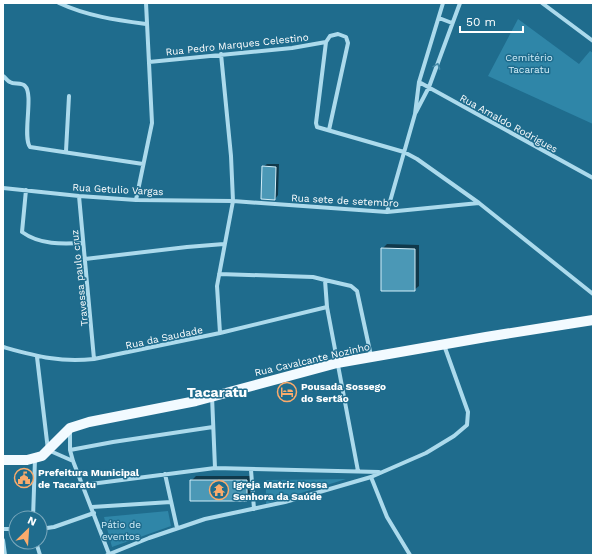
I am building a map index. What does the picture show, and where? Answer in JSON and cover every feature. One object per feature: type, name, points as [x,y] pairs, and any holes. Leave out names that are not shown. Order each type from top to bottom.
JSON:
[{"type":"main road","name":"Rua Cavalcante Nozinho","points":[[35,459],[42,456],[70,428],[97,420],[196,401],[337,363],[593,320]]},
{"type":"main road","points":[[3,460],[35,459]]},
{"type":"street","points":[[59,3],[98,16],[146,24]]},
{"type":"street","points":[[136,200],[152,123],[146,3]]},
{"type":"street","points":[[387,212],[415,114],[419,82],[443,3]]},
{"type":"street","points":[[415,114],[429,87],[460,3]]},
{"type":"street","points":[[542,3],[593,41]]},
{"type":"street","points":[[439,18],[452,23]]},
{"type":"street","name":"Rua Pedro Marques Celestino","points":[[149,62],[292,48],[326,42],[330,36],[334,34],[346,37],[348,43],[329,130]]},
{"type":"street","points":[[326,42],[316,123],[317,127],[404,152],[417,159],[479,203],[593,294]]},
{"type":"street","points":[[220,333],[217,304],[219,274],[233,201],[231,156],[221,54]]},
{"type":"street","points":[[3,76],[9,82],[24,85],[26,88],[28,145],[33,148],[66,151],[143,164]]},
{"type":"street","name":"Rua Amaldo Rodrigues","points":[[419,82],[593,178]]},
{"type":"street","points":[[66,151],[69,96]]},
{"type":"street","name":"Rua Getulio Vargas","points":[[3,188],[136,200],[233,201]]},
{"type":"street","points":[[26,190],[22,232],[28,237],[58,244],[83,243]]},
{"type":"street","name":"Travessa paulo cruz","points":[[79,196],[94,359]]},
{"type":"street","name":"Rua sete de setembro","points":[[233,201],[387,212],[479,203]]},
{"type":"street","points":[[85,259],[179,247],[224,244]]},
{"type":"street","points":[[219,274],[313,278],[351,286],[357,291],[371,357]]},
{"type":"street","points":[[325,280],[324,289],[327,308],[358,471]]},
{"type":"street","name":"Rua da Saudade","points":[[3,347],[37,357],[65,361],[94,359],[220,333],[327,308]]},
{"type":"street","points":[[70,428],[70,450],[73,461],[94,513],[108,555],[177,528],[205,519],[285,502],[370,477],[426,453],[454,436],[467,425],[468,412],[444,344]]},
{"type":"street","points":[[37,357],[48,450],[73,461]]},
{"type":"street","points":[[212,396],[215,468]]},
{"type":"street","points":[[70,450],[213,427]]},
{"type":"street","points":[[33,510],[35,459]]},
{"type":"street","points":[[83,486],[215,468],[380,472]]},
{"type":"street","points":[[251,470],[254,509]]},
{"type":"street","points":[[165,474],[177,528]]},
{"type":"street","points":[[370,477],[391,525],[410,555]]},
{"type":"street","points":[[92,508],[171,502]]},
{"type":"street","points":[[48,528],[94,513]]},
{"type":"street","points":[[3,540],[5,555]]},
{"type":"green space","name":"Cemitério Tacaratu","points":[[518,19],[579,64],[590,51],[593,53],[593,124],[488,76]]},
{"type":"green space","points":[[346,479],[266,504],[266,480]]},
{"type":"green space","name":"Pátio de eventos","points":[[168,511],[171,526],[112,547],[104,517]]},
{"type":"building","points":[[262,166],[276,167],[275,200],[261,199]]},
{"type":"building","points":[[381,248],[415,249],[415,291],[381,291]]},
{"type":"building","name":"Igreja Matriz Nossa Senhora da Saúde","points":[[190,480],[247,480],[247,501],[190,501]]},
{"type":"place","name":"Pousada Sossego do Sertão","points":[[287,392]]},
{"type":"place","name":"Prefeitura Municipal de Tacaratu","points":[[24,478]]},
{"type":"place","name":"Igreja Matriz Nossa Senhora da Saúde","points":[[219,490]]},
{"type":"district","name":"Tacaratu","points":[[217,392]]}]
